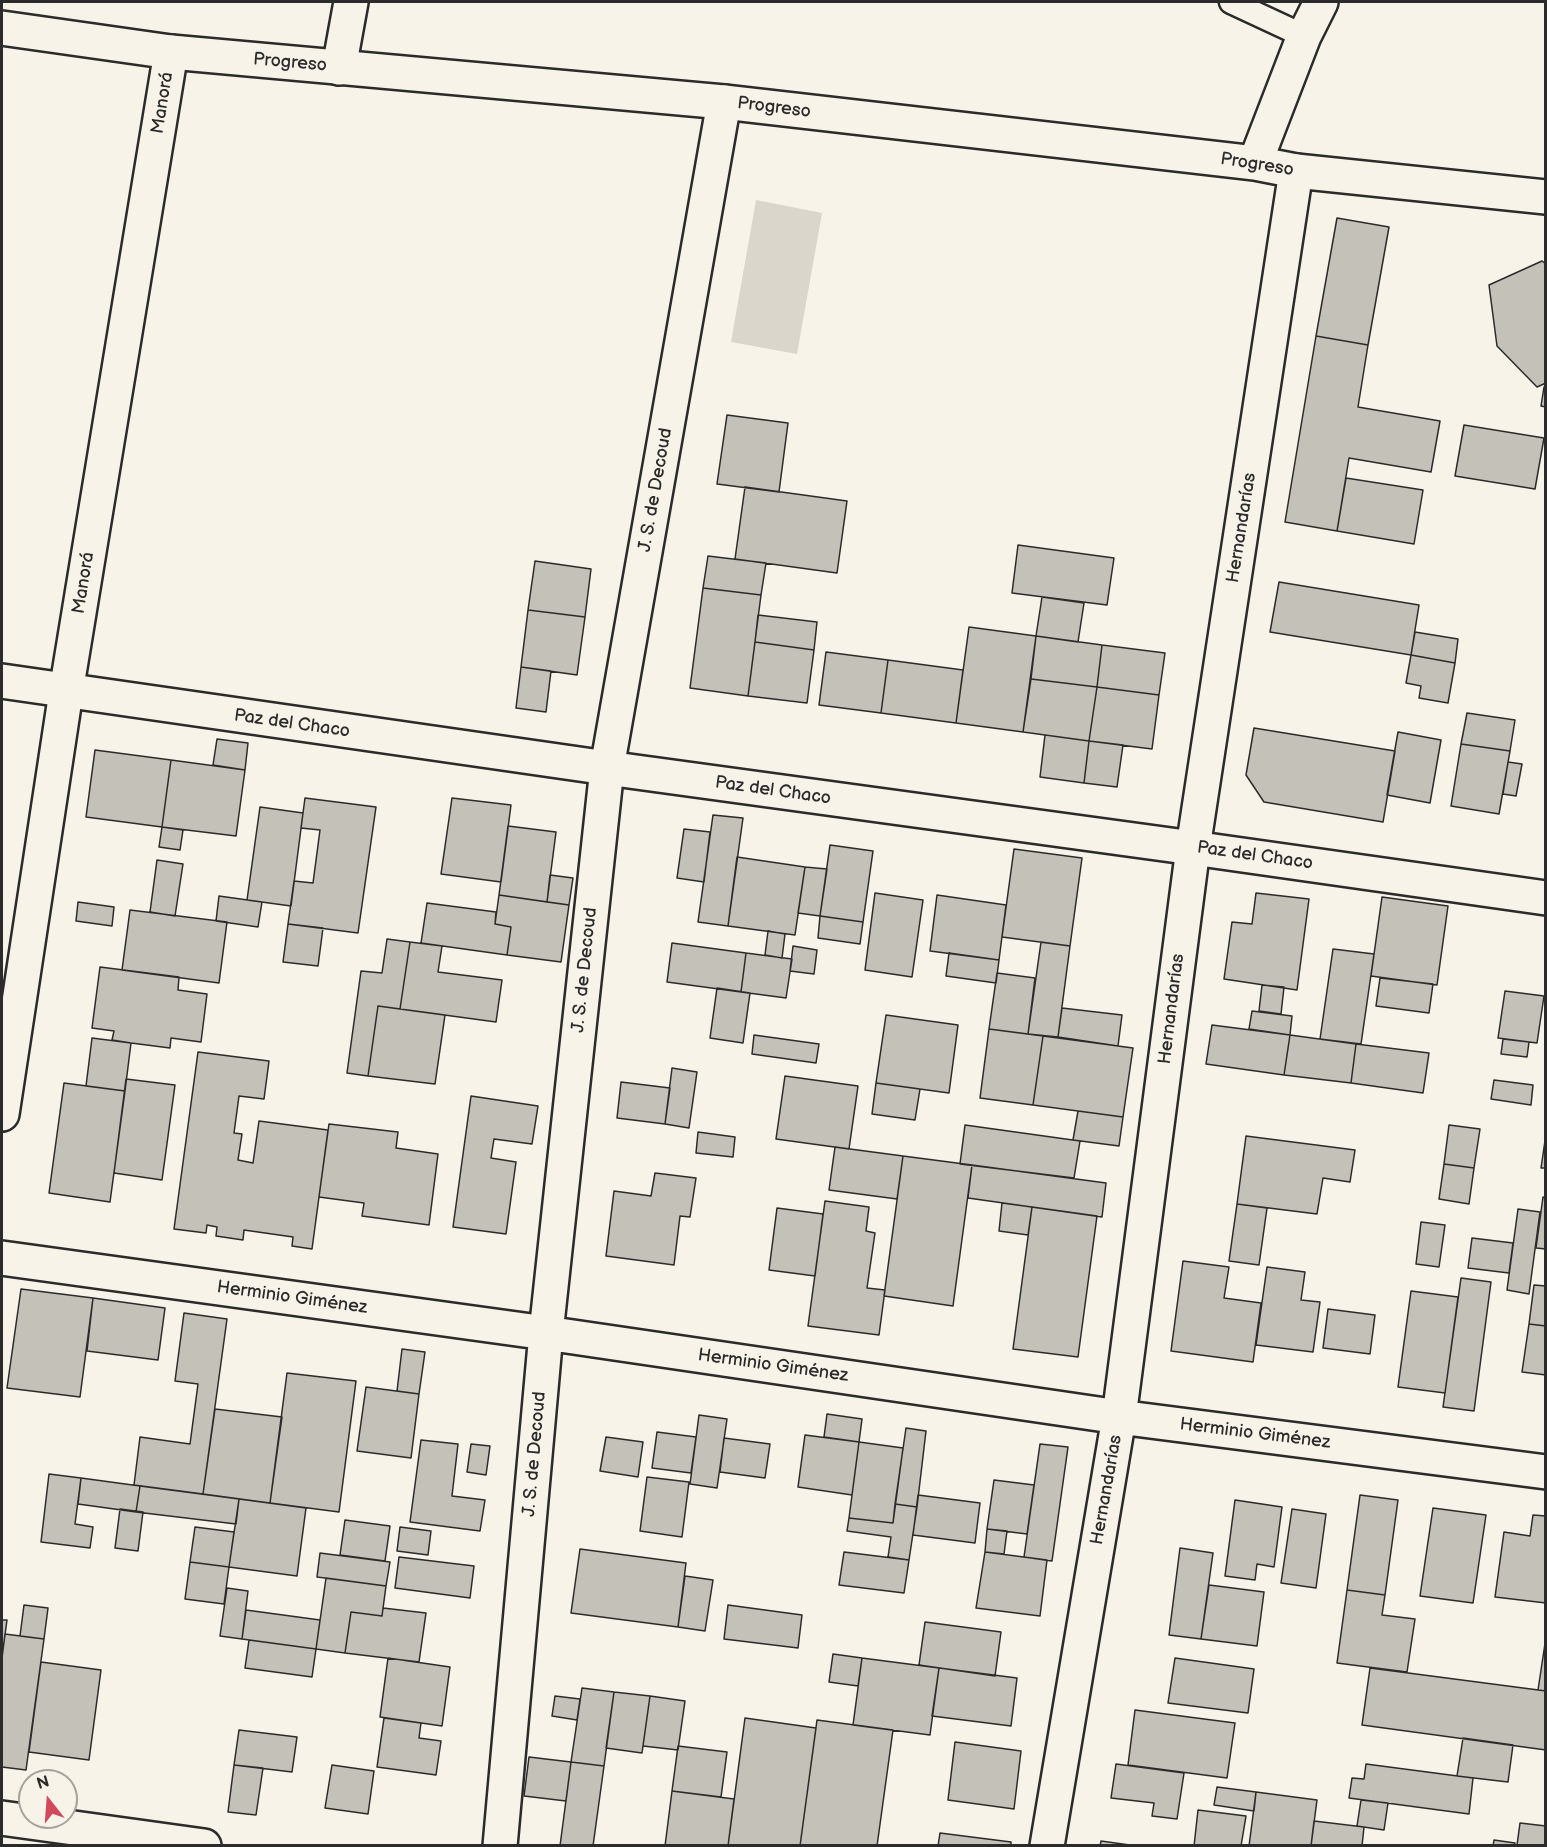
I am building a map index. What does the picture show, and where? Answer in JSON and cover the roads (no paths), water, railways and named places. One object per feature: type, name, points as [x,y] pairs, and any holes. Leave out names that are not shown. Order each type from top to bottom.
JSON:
[{"type":"street","points":[[339,68],[351,2]]},
{"type":"street","points":[[1255,163],[1304,36],[1321,2]]},
{"type":"street","name":"Progreso","points":[[2,28],[171,52],[724,102],[1255,163],[1296,171],[1545,197]]},
{"type":"street","name":"Manorá","points":[[2,1114],[66,692],[171,52]]},
{"type":"street","name":"J. S. de Decoud","points":[[500,1845],[546,1333],[607,768],[724,102]]},
{"type":"street","name":"Hernandarías","points":[[1047,1845],[1119,1417],[1193,848],[1296,171]]},
{"type":"street","name":"Paz del Chaco","points":[[2,681],[66,692],[1545,898]]},
{"type":"street","name":"Herminio Giménez","points":[[2,1258],[546,1333],[1119,1417],[1545,1472]]},
{"type":"street","points":[[2,1818],[59,1836],[204,1845]]},
{"type":"lane","points":[[1231,2],[1304,36]]}]
